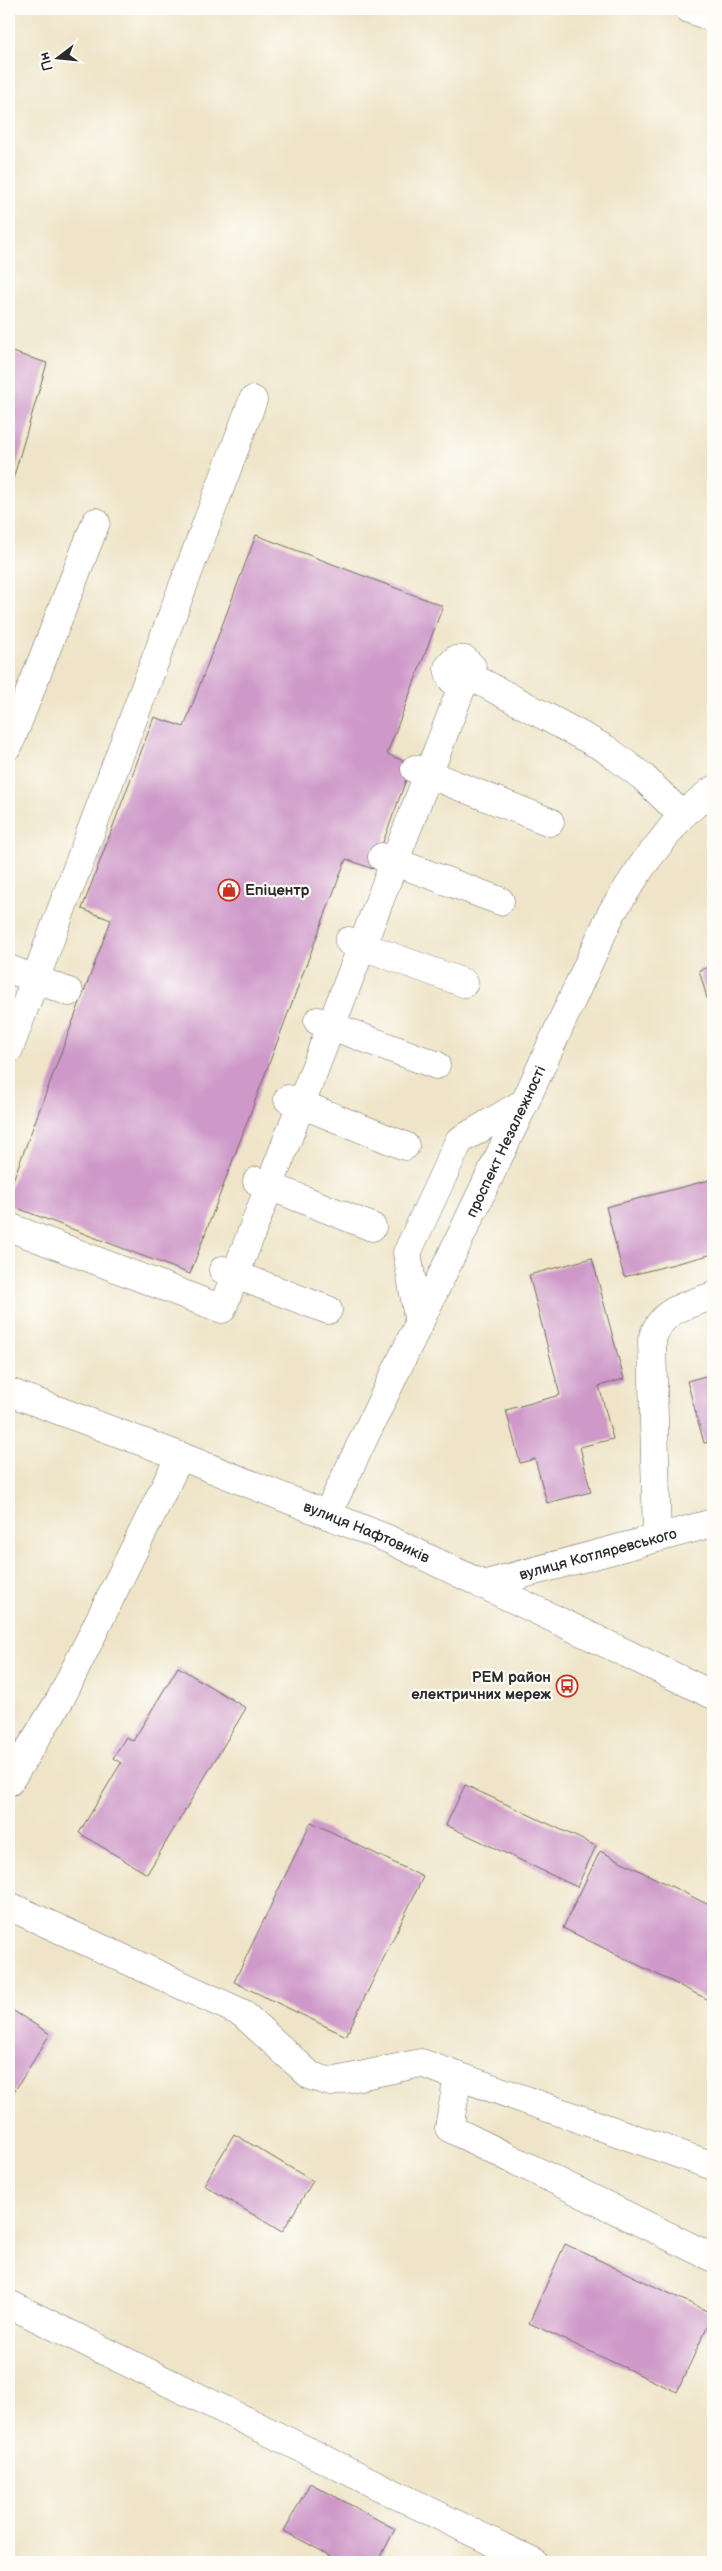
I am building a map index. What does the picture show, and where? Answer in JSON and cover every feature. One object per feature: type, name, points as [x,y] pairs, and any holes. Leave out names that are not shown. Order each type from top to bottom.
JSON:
[{"type":"street","points":[[690,9],[713,18]]},
{"type":"street","points":[[9,1049],[252,400]]},
{"type":"street","points":[[9,745],[96,522]]},
{"type":"street","points":[[220,1286],[263,1184],[422,771],[461,680],[606,749],[643,777],[682,815]]},
{"type":"street","points":[[422,771],[550,822]]},
{"type":"street","name":"проспект Незалежності","points":[[327,1515],[525,1102],[612,912],[642,866],[682,815],[713,790]]},
{"type":"street","points":[[388,859],[500,901]]},
{"type":"street","points":[[356,943],[464,983]]},
{"type":"street","points":[[9,969],[69,992]]},
{"type":"street","points":[[325,1023],[436,1065]]},
{"type":"street","points":[[294,1102],[405,1146]]},
{"type":"street","points":[[419,1324],[407,1254],[459,1141],[525,1102]]},
{"type":"street","points":[[263,1184],[372,1227]]},
{"type":"street","points":[[9,1212],[220,1286]]},
{"type":"street","points":[[9,1228],[220,1286],[328,1310]]},
{"type":"street","points":[[658,1538],[652,1340],[659,1323],[673,1310],[713,1296]]},
{"type":"street","name":"вулиця Нафтовиків","points":[[9,1392],[180,1456],[388,1540],[713,1695]]},
{"type":"street","points":[[9,1782],[61,1698],[180,1456]]},
{"type":"street","name":"вулиця Котляревського","points":[[482,1585],[713,1523]]},
{"type":"street","points":[[9,1906],[242,2013],[311,2076],[331,2082],[421,2063],[713,2166]]},
{"type":"street","points":[[458,2076],[449,2128],[713,2258]]},
{"type":"street","points":[[9,2304],[533,2562]]},
{"type":"building","points":[[9,351],[47,363],[13,479],[9,478]]},
{"type":"building","name":"Епіцентр","points":[[256,535],[443,606],[387,754],[412,764],[373,869],[346,859],[190,1274],[9,1205],[9,1191],[111,920],[82,909],[154,717],[184,727]]},
{"type":"building","points":[[713,966],[713,1019],[699,970]]},
{"type":"building","points":[[713,1179],[713,1254],[624,1277],[606,1207]]},
{"type":"building","points":[[592,1258],[624,1379],[599,1386],[613,1439],[580,1447],[591,1492],[547,1503],[535,1459],[520,1463],[506,1410],[560,1395],[529,1275]]},
{"type":"building","points":[[713,1374],[713,1441],[704,1443],[687,1381]]},
{"type":"building","points":[[178,1667],[246,1708],[147,1874],[79,1833],[121,1763],[113,1758],[126,1737],[133,1741]]},
{"type":"building","points":[[465,1785],[596,1846],[577,1887],[446,1825]]},
{"type":"building","points":[[311,1822],[423,1877],[346,2036],[234,1982]]},
{"type":"building","points":[[600,1851],[713,1907],[713,2002],[563,1928]]},
{"type":"building","points":[[9,2008],[50,2034],[9,2100]]},
{"type":"building","points":[[234,2134],[313,2181],[282,2232],[204,2185]]},
{"type":"building","points":[[565,2244],[713,2314],[677,2392],[529,2323]]},
{"type":"building","points":[[310,2483],[395,2529],[378,2562],[342,2562],[284,2531]]},
{"type":"place","name":"Епіцентр","points":[[229,890]]},
{"type":"place","name":"РЕМ район електричних мереж","points":[[567,1686]]}]
